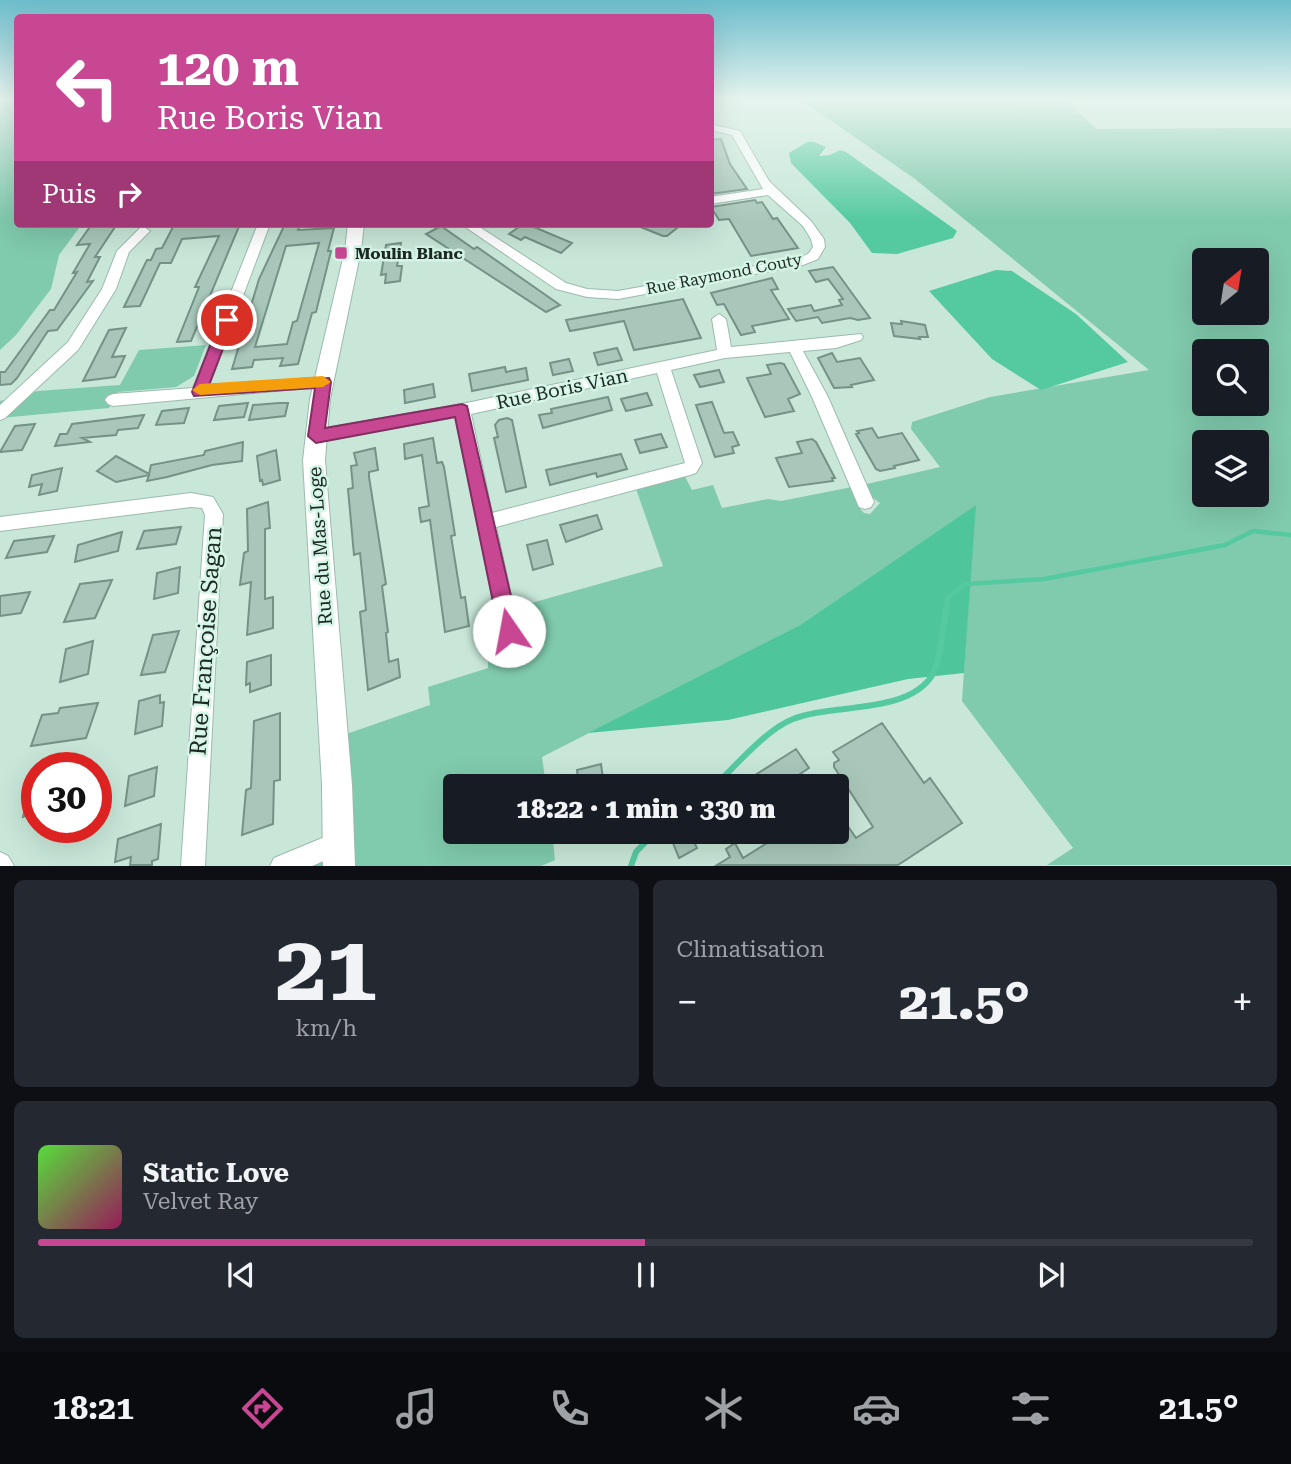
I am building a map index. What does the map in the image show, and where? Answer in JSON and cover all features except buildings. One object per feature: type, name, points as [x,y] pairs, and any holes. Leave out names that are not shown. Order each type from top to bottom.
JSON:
[{"type":"main road","name":"Rue du Mas-Loge","points":[[339,854],[314,460],[323,382],[358,228]]},
{"type":"street","name":"Rue Raymond Couty","points":[[477,228],[561,286],[587,293],[618,295],[803,261],[814,256],[819,247],[815,233],[771,191],[755,171],[739,139]]},
{"type":"street","points":[[714,200],[771,191]]},
{"type":"street","points":[[199,392],[262,228]]},
{"type":"street","points":[[0,414],[73,346],[109,289],[123,251],[144,231]]},
{"type":"street","points":[[719,319],[725,353]]},
{"type":"street","name":"Rue Boris Vian","points":[[316,436],[462,410],[725,353],[836,343],[856,337]]},
{"type":"street","points":[[794,347],[820,397],[865,502]]},
{"type":"street","points":[[486,522],[690,468],[694,463],[663,368]]},
{"type":"street","points":[[113,400],[323,382]]},
{"type":"street","points":[[462,410],[509,631]]},
{"type":"street","name":"Rue Françoise Sagan","points":[[0,524],[191,500],[207,502],[214,514],[193,866]]},
{"type":"street","points":[[282,866],[339,854]]},
{"type":"shaded area","points":[[0,139],[14,139],[14,228],[79,228],[59,255],[51,289],[16,335],[0,350]]},
{"type":"shaded area","points":[[858,139],[1291,139],[1291,865],[1047,865],[1073,848],[962,701],[975,506],[800,625],[542,757],[544,774],[443,774],[443,844],[553,844],[555,860],[541,866],[282,866],[339,843],[332,739],[430,705],[428,687],[488,668],[488,638],[522,628],[517,607],[663,566],[634,483],[682,471],[692,490],[713,485],[722,508],[768,499],[781,501],[852,487],[857,496],[857,505],[864,513],[870,514],[880,503],[869,495],[867,484],[940,467],[911,429],[912,422],[990,397],[1149,370],[915,179]]},
{"type":"shaded area","points":[[807,142],[826,147],[819,156],[840,150],[846,152],[957,231],[953,238],[897,254],[872,253],[850,223],[791,163],[789,153]]},
{"type":"shaded area","points":[[996,270],[1012,271],[1076,314],[1128,362],[1041,390],[992,359],[929,291]]},
{"type":"shaded area","points":[[206,345],[194,376],[176,387],[118,392],[109,408],[0,418],[0,401],[38,391],[120,385],[139,350]]},
{"type":"shaded area","points":[[976,505],[964,673],[908,679],[728,720],[588,733],[800,625]]},
{"type":"waterway","points":[[946,606],[948,597],[965,584],[1044,579],[1225,545],[1253,531],[1291,535]]},
{"type":"waterway","points":[[727,774],[762,739],[793,719],[809,714],[888,702],[922,687],[936,667],[947,605]]},
{"type":"waterway","points":[[631,866],[636,852],[644,844]]},
{"type":"slow traffic","points":[[200,390],[199,392],[323,382]]},
{"type":"place","name":"Moulin Blanc","points":[[341,253]]},
{"type":"route","points":[[227,320],[199,392],[323,382],[316,436],[462,410],[509,631]]}]
